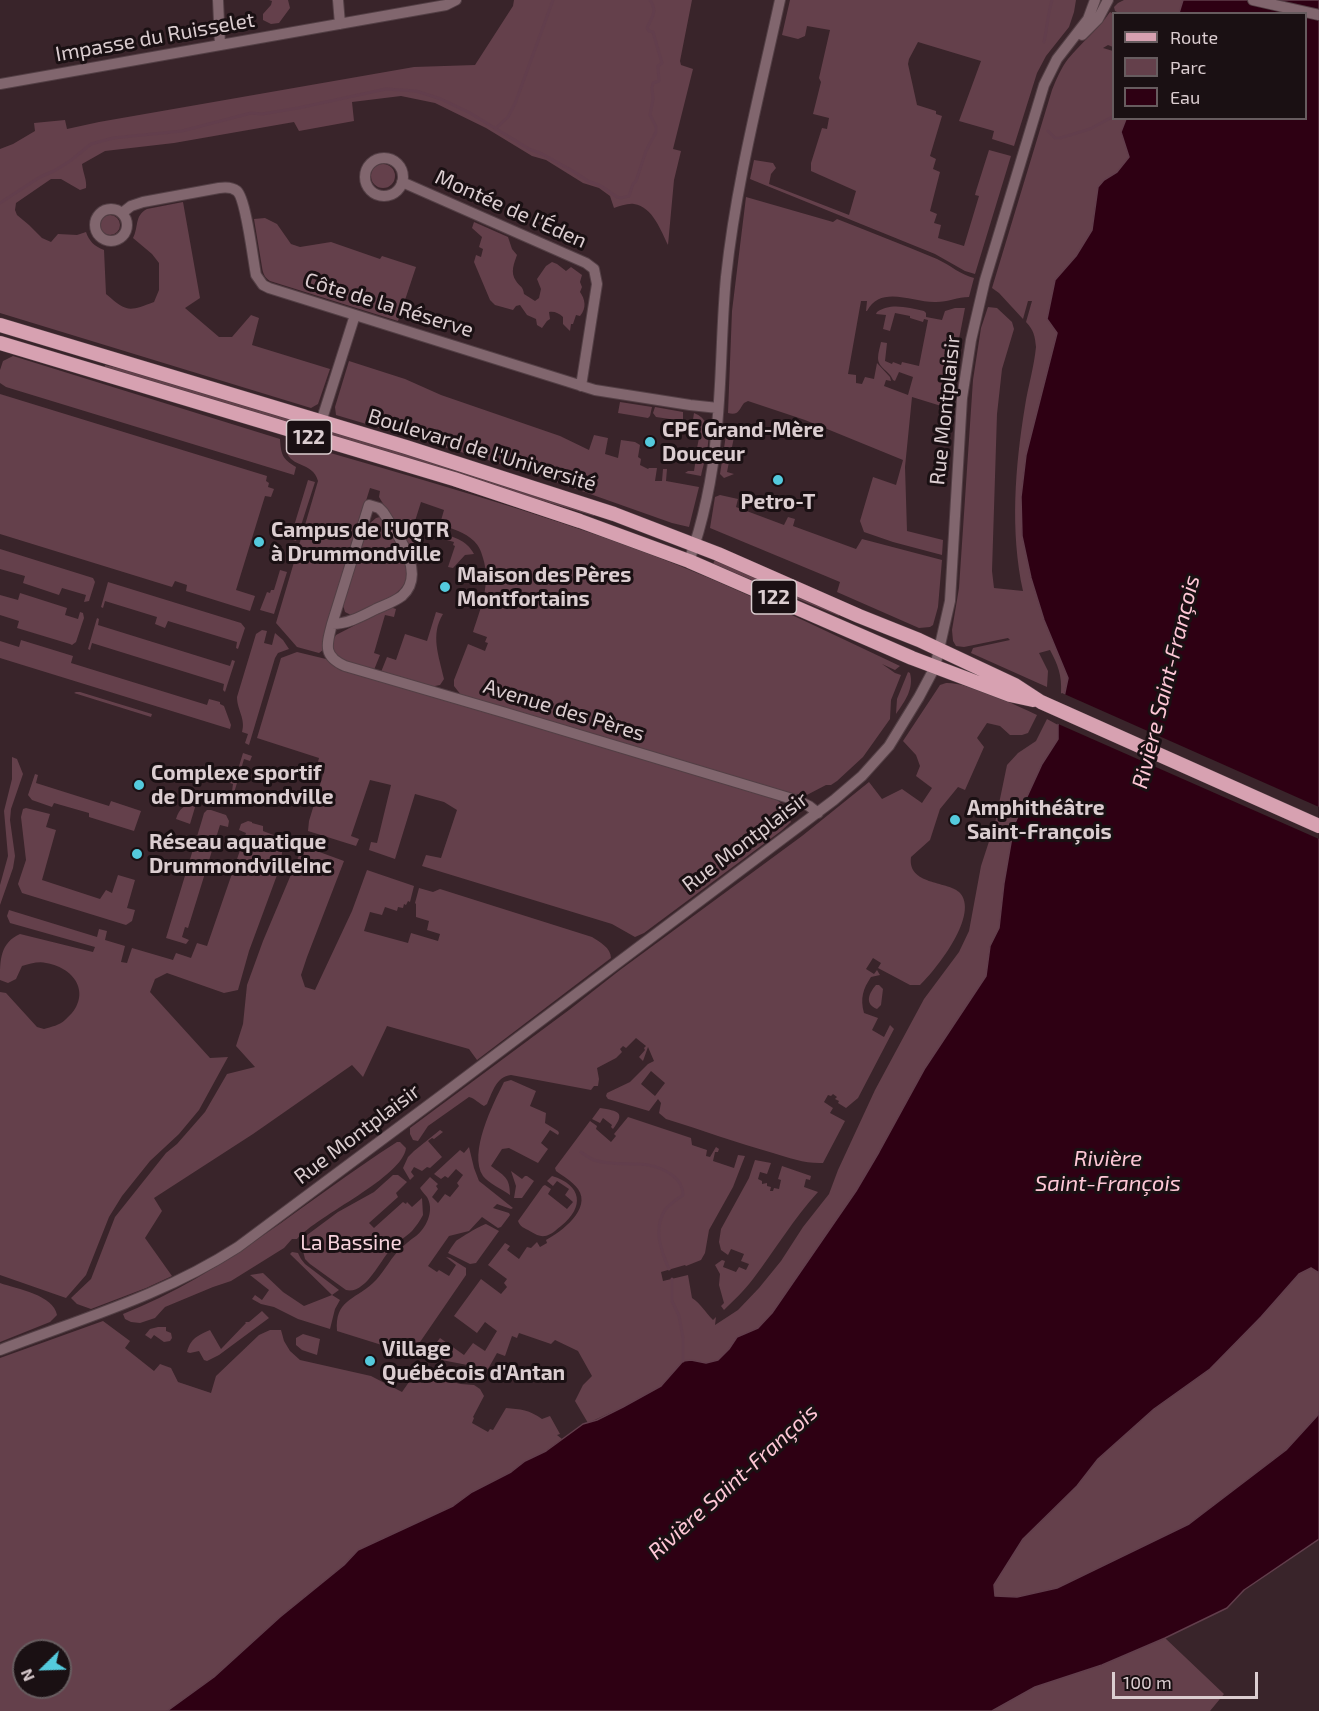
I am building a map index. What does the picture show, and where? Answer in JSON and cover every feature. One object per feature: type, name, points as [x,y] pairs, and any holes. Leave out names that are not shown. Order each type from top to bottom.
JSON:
[{"type":"main road","name":"Boulevard de l'Université","points":[[1,329],[321,422],[614,514],[695,544],[939,650],[1015,685],[1041,702]]},
{"type":"main road","name":"Boulevard de l'Université","points":[[0,343],[454,479],[596,526],[689,561],[934,667]]},
{"type":"main road","name":"122","points":[[934,667],[1010,695],[1041,702],[1319,826]]},
{"type":"street","points":[[218,0],[220,45]]},
{"type":"street","points":[[338,0],[340,24]]},
{"type":"street","name":"Impasse du Ruisselet","points":[[0,84],[446,5],[456,0]]},
{"type":"street","points":[[689,561],[695,544],[714,452],[723,306],[741,175],[780,0]]},
{"type":"street","name":"Rue Montplaisir","points":[[0,1350],[160,1290],[238,1247],[818,813],[862,776],[889,746],[919,698],[934,667],[950,601],[962,398],[974,323],[985,280],[1041,95],[1053,67],[1088,19],[1095,0]]},
{"type":"street","name":"Rue Montplaisir","points":[[1070,44],[1093,25],[1108,0]]},
{"type":"street","points":[[1252,0],[1306,12]]},
{"type":"street","name":"Montée de l'Éden","points":[[402,182],[586,263],[594,269],[597,284],[580,386]]},
{"type":"street","name":"Côte de la Réserve","points":[[122,213],[131,206],[143,202],[219,188],[231,188],[241,197],[256,275],[263,285],[276,291],[601,392],[718,408]]},
{"type":"street","points":[[321,422],[355,315]]},
{"type":"street","points":[[369,505],[376,507],[383,512],[407,550],[411,561],[411,582],[407,591],[395,601],[349,621],[332,624],[369,505]]},
{"type":"street","name":"Avenue des Pères","points":[[332,624],[327,649],[333,659],[342,665],[804,803],[818,813]]},
{"type":"green space","points":[[269,0],[288,0],[290,8],[279,23],[271,24],[263,20],[263,14],[271,5],[272,1]]},
{"type":"green space","points":[[514,0],[692,0],[680,61],[681,65],[693,69],[673,149],[681,151],[674,180],[668,245],[655,220],[641,206],[629,204],[614,208],[610,196],[599,188],[583,183],[546,160],[532,156],[486,128],[435,103],[401,96],[352,102],[354,121],[299,131],[294,122],[174,143],[105,151],[82,164],[86,188],[80,190],[61,179],[51,179],[16,203],[17,215],[42,238],[51,242],[58,234],[77,235],[86,232],[92,243],[104,250],[106,294],[124,307],[133,309],[154,302],[159,290],[159,263],[133,238],[138,218],[147,209],[183,202],[200,298],[185,308],[219,337],[232,337],[251,315],[259,318],[252,345],[330,369],[318,404],[311,408],[0,313],[0,149],[35,131],[34,123],[65,120],[67,129],[414,67],[475,65],[513,6]]},
{"type":"green space","points":[[790,0],[1076,0],[1069,27],[1046,56],[1037,73],[1014,146],[992,139],[994,131],[959,121],[981,61],[918,42],[909,59],[908,64],[917,105],[936,111],[936,114],[942,116],[930,156],[936,159],[933,169],[940,172],[930,211],[937,214],[934,223],[941,225],[938,238],[964,246],[979,196],[975,195],[976,191],[989,150],[1011,156],[975,274],[935,254],[750,179],[754,160],[773,163],[776,168],[771,174],[769,184],[849,215],[856,191],[811,171],[811,163],[822,128],[827,129],[829,118],[813,114],[830,30],[807,26],[805,36],[798,39],[782,35]]},
{"type":"green space","points":[[1124,0],[1183,0],[1179,12],[1117,12],[1114,7]]},
{"type":"green space","points":[[1110,12],[1112,13],[1112,47],[1108,45],[1103,48],[1112,51],[1112,120],[1126,120],[1121,132],[1129,157],[1117,172],[1104,180],[1095,206],[1092,230],[1076,256],[1055,280],[1047,319],[1057,332],[1026,455],[1021,497],[1022,536],[1031,578],[1044,620],[1068,678],[1064,695],[1061,693],[1059,670],[1050,650],[1039,653],[1048,671],[1047,687],[971,653],[973,648],[1010,640],[1008,638],[964,647],[956,646],[952,630],[959,588],[973,380],[981,328],[988,307],[997,308],[1012,322],[1014,329],[1002,369],[997,414],[992,571],[994,588],[1023,591],[1016,545],[1015,499],[1026,399],[1036,347],[1034,334],[1026,322],[1032,301],[1028,301],[1023,319],[992,288],[1055,82],[1068,59]]},
{"type":"green space","points":[[383,164],[392,167],[395,176],[392,185],[383,188],[374,185],[371,176],[374,167]]},
{"type":"green space","points":[[746,197],[833,222],[837,219],[937,259],[974,278],[969,297],[936,302],[898,297],[881,298],[867,311],[867,301],[861,301],[848,374],[856,375],[856,383],[862,384],[865,377],[874,379],[877,363],[890,377],[891,381],[886,380],[884,386],[908,395],[913,377],[899,372],[895,381],[893,380],[879,361],[881,342],[887,343],[885,361],[892,364],[893,362],[901,365],[902,362],[919,366],[928,320],[924,319],[923,322],[895,313],[890,331],[883,329],[886,315],[876,314],[877,312],[888,307],[906,307],[924,311],[926,317],[942,320],[945,311],[965,308],[951,409],[912,397],[905,467],[907,531],[943,540],[942,555],[864,532],[860,521],[873,477],[896,485],[903,460],[805,420],[748,401],[736,413],[728,413],[732,311]]},
{"type":"green space","points":[[110,215],[117,218],[120,225],[117,232],[110,235],[103,232],[100,225],[103,218]]},
{"type":"green space","points":[[265,218],[277,224],[291,244],[300,247],[331,242],[380,259],[382,256],[416,267],[398,321],[270,281],[263,271],[254,219]]},
{"type":"green space","points":[[474,222],[508,237],[517,255],[513,268],[514,278],[524,294],[535,301],[539,298],[541,289],[537,279],[546,266],[552,262],[566,271],[571,267],[582,275],[580,292],[584,307],[580,316],[576,315],[570,331],[563,324],[563,317],[556,313],[549,312],[550,319],[542,328],[537,325],[536,319],[527,315],[520,305],[513,310],[495,305],[490,300],[474,262],[476,255],[481,257],[483,249],[479,247],[482,237],[472,228]]},
{"type":"green space","points":[[13,356],[280,439],[283,456],[296,467],[294,475],[6,387],[0,383],[0,370],[3,361]]},
{"type":"green space","points":[[349,361],[560,436],[589,450],[594,435],[608,438],[605,454],[618,458],[621,440],[635,442],[640,445],[638,457],[641,459],[640,465],[648,469],[657,468],[655,481],[662,481],[663,469],[667,469],[666,481],[699,487],[689,527],[528,472],[336,415],[335,407]]},
{"type":"green space","points":[[105,365],[141,373],[295,420],[293,426],[104,368]]},
{"type":"green space","points":[[0,394],[267,476],[268,487],[274,489],[271,497],[265,496],[236,590],[255,596],[250,611],[186,591],[187,585],[175,581],[172,587],[0,534]]},
{"type":"green space","points":[[620,402],[652,407],[650,416],[648,418],[618,413]]},
{"type":"green space","points":[[655,407],[683,412],[683,421],[656,417],[653,413]]},
{"type":"green space","points":[[694,413],[702,418],[708,432],[707,450],[701,476],[685,473],[694,471],[697,452],[689,448],[697,448],[701,428],[692,426]]},
{"type":"green space","points":[[300,421],[595,513],[594,516],[297,428]]},
{"type":"green space","points":[[730,432],[741,436],[734,437],[727,472],[734,474],[724,478],[720,474],[726,435]]},
{"type":"green space","points":[[296,443],[604,537],[712,579],[806,622],[900,666],[895,670],[882,664],[901,675],[891,700],[890,719],[863,757],[837,781],[803,797],[461,695],[454,686],[454,680],[468,644],[485,651],[488,643],[485,642],[487,637],[473,632],[482,604],[486,577],[481,551],[467,535],[440,524],[444,510],[421,502],[410,537],[418,545],[417,549],[413,550],[379,497],[380,491],[370,488],[324,636],[323,650],[319,653],[297,647],[276,623],[318,481],[311,470],[295,462],[287,453],[286,446],[294,448]]},
{"type":"green space","points":[[308,480],[315,482],[296,541],[290,539]]},
{"type":"green space","points":[[720,495],[738,499],[736,507],[784,525],[788,517],[795,519],[793,526],[856,549],[862,539],[942,560],[938,607],[933,625],[919,628],[837,592],[840,582],[710,528],[715,497]]},
{"type":"green space","points":[[380,517],[406,560],[405,582],[391,597],[351,615],[345,612],[343,605],[369,524]]},
{"type":"green space","points":[[437,532],[463,542],[474,554],[465,555],[453,568],[448,567],[455,546],[454,542],[436,537]]},
{"type":"green space","points":[[0,549],[93,578],[95,582],[89,601],[84,602],[86,595],[62,588],[59,595],[23,583],[25,576],[0,569]]},
{"type":"green space","points":[[715,559],[840,613],[839,616],[713,564]]},
{"type":"green space","points":[[280,570],[287,572],[274,614],[260,610],[267,592],[274,590]]},
{"type":"green space","points":[[108,582],[241,623],[245,628],[238,649],[236,648],[237,642],[168,621],[165,628],[155,624],[157,617],[105,601],[103,608],[101,607]]},
{"type":"green space","points":[[20,593],[67,608],[65,615],[78,619],[80,612],[83,613],[84,618],[76,642],[72,645],[17,628],[19,621],[0,615],[0,595],[18,600]]},
{"type":"green space","points":[[390,607],[396,609],[394,617],[385,615],[374,653],[380,655],[374,670],[341,661],[333,652],[333,640],[336,635]]},
{"type":"green space","points":[[436,612],[443,614],[436,638],[444,679],[440,685],[430,687],[381,672],[387,657],[396,660],[405,634],[427,641]]},
{"type":"green space","points":[[97,618],[99,619],[98,625],[230,666],[232,660],[235,661],[225,692],[224,684],[92,643],[90,650],[88,649]]},
{"type":"green space","points":[[262,630],[267,631],[264,643],[272,645],[275,633],[289,649],[278,653],[275,658],[249,745],[245,743],[248,734],[242,732],[243,723],[237,697],[256,634]]},
{"type":"green space","points":[[21,640],[73,656],[71,663],[207,705],[209,699],[220,702],[224,706],[231,725],[230,729],[0,658],[0,641],[19,647]]},
{"type":"green space","points":[[297,652],[326,659],[340,670],[776,799],[783,805],[791,822],[644,933],[635,937],[612,924],[422,866],[426,855],[441,858],[457,810],[444,802],[415,794],[395,859],[369,850],[371,842],[377,843],[391,785],[370,780],[351,836],[359,839],[356,846],[308,831],[325,768],[317,766],[319,758],[257,738],[281,658]]},
{"type":"green space","points":[[908,672],[911,679],[910,690],[896,714],[897,699]]},
{"type":"green space","points":[[946,683],[967,686],[1037,715],[1028,733],[1022,735],[1010,735],[1000,726],[987,723],[977,738],[984,747],[965,790],[958,787],[940,809],[930,840],[911,857],[911,866],[915,873],[959,892],[964,901],[961,927],[945,955],[920,985],[910,985],[878,968],[881,963],[873,958],[866,969],[874,974],[877,970],[880,975],[871,977],[864,990],[862,1003],[864,1013],[878,1018],[872,1030],[884,1037],[890,1025],[894,1029],[858,1098],[846,1108],[838,1103],[839,1101],[835,1099],[837,1097],[833,1094],[828,1095],[824,1102],[833,1108],[830,1113],[845,1121],[823,1163],[792,1159],[666,1119],[659,1113],[661,1103],[658,1099],[649,1111],[608,1099],[607,1093],[630,1082],[654,1061],[648,1047],[643,1061],[639,1057],[646,1046],[636,1038],[626,1048],[623,1046],[620,1049],[622,1052],[616,1058],[597,1068],[598,1086],[594,1086],[591,1090],[506,1076],[496,1085],[487,1104],[484,1106],[469,1097],[428,1126],[418,1141],[413,1140],[410,1128],[802,836],[869,782],[882,799],[902,789],[922,803],[932,788],[916,776],[920,766],[916,755],[903,741],[940,685]],"holes":[[[651,1071],[665,1083],[655,1096],[641,1084]]]},
{"type":"green space","points":[[74,693],[152,714],[151,717]]},
{"type":"green space","points":[[1047,719],[1058,725],[1058,739],[1042,764],[1014,825],[999,928],[990,946],[986,976],[925,1068],[856,1191],[772,1313],[758,1328],[737,1337],[718,1360],[706,1363],[683,1361],[661,1386],[588,1423],[575,1401],[583,1385],[592,1376],[578,1351],[555,1340],[551,1344],[519,1333],[517,1338],[512,1336],[505,1356],[497,1353],[488,1369],[426,1357],[440,1338],[464,1355],[473,1343],[485,1351],[497,1331],[485,1322],[477,1333],[454,1316],[481,1279],[501,1294],[507,1287],[504,1283],[507,1279],[488,1265],[505,1243],[510,1246],[507,1250],[519,1259],[527,1247],[531,1248],[537,1242],[540,1247],[547,1243],[546,1240],[566,1226],[578,1212],[581,1197],[578,1189],[555,1168],[590,1121],[611,1142],[616,1136],[614,1134],[628,1117],[691,1138],[692,1145],[707,1150],[706,1156],[710,1157],[716,1147],[719,1149],[715,1152],[713,1161],[734,1168],[738,1155],[745,1156],[733,1187],[709,1230],[705,1253],[701,1260],[661,1272],[663,1281],[688,1275],[692,1298],[713,1320],[716,1317],[715,1325],[738,1310],[781,1261],[803,1227],[829,1194],[875,1090],[924,999],[959,952],[969,931],[981,866],[995,823],[1007,765],[1018,753],[1036,741]]},
{"type":"green space","points":[[243,753],[252,756],[250,761],[244,759],[234,793],[240,795],[237,801],[229,801],[224,796],[231,799],[233,784],[227,782],[229,774],[236,776]]},
{"type":"green space","points":[[12,757],[17,759],[23,774],[11,809],[10,820],[15,856],[13,868],[0,905],[0,885],[8,856],[4,811],[12,779]]},
{"type":"green space","points":[[35,774],[38,775],[36,783],[109,806],[111,801],[141,811],[134,831],[89,817],[89,813],[54,803],[52,807],[32,800],[28,795]]},
{"type":"green space","points":[[196,804],[190,824],[176,819],[183,808]]},
{"type":"green space","points":[[23,809],[50,814],[46,827],[56,830],[42,880],[100,899],[106,890],[112,893],[118,875],[135,880],[127,908],[135,910],[132,921],[126,925],[22,893],[18,884],[26,860],[21,817]]},
{"type":"green space","points":[[207,810],[226,815],[229,821],[228,827],[220,825],[188,928],[185,927],[182,937],[189,940],[186,944],[166,938],[204,813]]},
{"type":"green space","points":[[248,821],[263,826],[263,831],[284,839],[280,867],[249,951],[238,990],[224,993],[167,973],[155,979],[150,992],[210,1058],[228,1057],[199,1110],[179,1134],[150,1161],[122,1196],[109,1217],[86,1275],[66,1298],[0,1275],[0,992],[6,993],[37,1027],[44,1029],[58,1025],[65,1020],[78,1002],[79,993],[78,985],[73,977],[57,966],[43,962],[22,966],[16,979],[8,983],[0,980],[2,953],[8,942],[20,934],[93,952],[95,947],[10,923],[7,916],[9,910],[97,937],[99,929],[107,931],[105,940],[125,946],[121,962],[127,963],[132,948],[173,960],[176,953],[191,958],[197,943],[207,946],[246,833],[239,830],[241,824]]},
{"type":"green space","points":[[303,846],[344,861],[301,975],[305,987],[315,990],[352,911],[367,870],[414,886],[410,902],[404,904],[403,908],[398,907],[397,911],[385,907],[382,915],[370,912],[364,931],[408,943],[411,933],[438,941],[440,934],[427,930],[429,921],[416,917],[415,903],[419,888],[433,892],[440,889],[592,937],[607,948],[611,958],[477,1060],[469,1049],[387,1026],[363,1077],[352,1065],[253,1134],[154,1198],[162,1211],[145,1238],[172,1276],[91,1309],[77,1304],[71,1298],[91,1279],[115,1217],[166,1153],[205,1112],[227,1074],[255,1067],[236,1046],[243,1024],[247,985]]},
{"type":"green space","points":[[876,985],[883,989],[881,1005],[877,1009],[869,1001],[871,991]]},
{"type":"green space","points":[[511,1080],[536,1091],[530,1106],[546,1113],[545,1123],[559,1133],[558,1135],[550,1130],[541,1143],[548,1149],[538,1163],[509,1148],[502,1149],[491,1166],[507,1181],[510,1195],[485,1179],[479,1166],[478,1155],[484,1129],[494,1103],[504,1082]]},
{"type":"green space","points":[[600,1108],[618,1113],[619,1119],[613,1129],[612,1125],[603,1118],[600,1123],[592,1119]]},
{"type":"green space","points":[[440,1130],[443,1132],[428,1141],[442,1157],[430,1168],[427,1167],[422,1171],[414,1167],[411,1172],[414,1176],[410,1180],[403,1168],[408,1157]]},
{"type":"green space","points":[[397,1142],[406,1148],[401,1159],[391,1171],[297,1239],[292,1239],[284,1248],[231,1281],[165,1307],[155,1318],[140,1323],[125,1319],[123,1314],[160,1298],[231,1257]]},
{"type":"green space","points":[[469,1147],[479,1181],[513,1208],[497,1204],[493,1208],[510,1215],[501,1227],[498,1228],[482,1217],[469,1231],[449,1236],[428,1266],[449,1276],[456,1265],[446,1257],[466,1268],[466,1275],[418,1345],[412,1350],[401,1351],[337,1331],[337,1321],[342,1307],[373,1283],[398,1251],[420,1233],[426,1224],[430,1204],[420,1188],[430,1177],[438,1184],[436,1186],[438,1189],[432,1197],[438,1203],[445,1194],[450,1197],[459,1186],[457,1183],[463,1175],[456,1169],[448,1178],[445,1176],[441,1179],[434,1174],[460,1150],[464,1153]]},
{"type":"green space","points":[[755,1160],[771,1163],[767,1174],[760,1172],[758,1179],[762,1181],[762,1184],[767,1183],[767,1186],[771,1187],[770,1191],[774,1188],[779,1189],[781,1180],[778,1179],[782,1166],[811,1176],[810,1180],[806,1179],[804,1187],[818,1192],[750,1283],[724,1310],[721,1306],[724,1303],[719,1285],[720,1274],[715,1265],[722,1260],[725,1261],[723,1267],[736,1272],[739,1267],[746,1270],[749,1264],[741,1261],[744,1254],[731,1249],[728,1255],[721,1250],[719,1242],[721,1229],[749,1178]]},
{"type":"green space","points":[[511,1171],[522,1179],[527,1176],[534,1181],[522,1198],[514,1198],[516,1186]]},
{"type":"green space","name":"La Bassine","points":[[393,1175],[398,1175],[407,1182],[396,1193],[398,1197],[369,1223],[374,1228],[403,1202],[406,1204],[407,1202],[412,1207],[422,1198],[423,1215],[412,1231],[392,1247],[366,1282],[353,1290],[346,1290],[305,1259],[303,1251],[306,1250],[306,1242],[303,1238],[338,1212],[374,1192]]},
{"type":"green space","points":[[552,1176],[569,1185],[577,1197],[577,1204],[569,1219],[549,1235],[541,1236],[523,1227],[518,1221],[543,1186],[551,1189],[548,1194],[567,1209],[573,1202],[565,1195],[569,1189],[557,1181],[553,1186],[547,1181]]},
{"type":"green space","points":[[486,1224],[499,1231],[476,1263],[470,1264],[448,1253],[456,1241]]},
{"type":"green space","points":[[298,1253],[305,1264],[339,1290],[332,1295],[290,1254]]},
{"type":"green space","points":[[1311,1268],[1319,1273],[1319,1412],[1286,1450],[1189,1524],[1057,1588],[1017,1597],[995,1596],[994,1585],[1023,1539],[1077,1486],[1098,1459],[1154,1409],[1210,1369],[1299,1274]]},
{"type":"green space","points":[[263,1273],[283,1292],[304,1306],[332,1295],[340,1300],[330,1329],[298,1319],[252,1299],[255,1295],[262,1300],[269,1290],[250,1275]]},
{"type":"green space","points":[[0,1283],[25,1290],[42,1298],[49,1302],[57,1315],[50,1322],[0,1342]]},
{"type":"green space","points":[[262,1311],[269,1318],[219,1355],[207,1361],[199,1351],[187,1352],[195,1338],[210,1330],[221,1349],[245,1322],[249,1322]]},
{"type":"green space","points":[[103,1321],[130,1341],[125,1348],[154,1371],[160,1364],[171,1368],[178,1382],[211,1393],[216,1376],[259,1335],[270,1330],[281,1330],[290,1351],[300,1360],[371,1376],[402,1392],[417,1374],[474,1385],[484,1396],[472,1423],[488,1432],[490,1429],[493,1430],[506,1408],[520,1410],[542,1419],[550,1416],[560,1434],[557,1435],[562,1439],[546,1451],[472,1492],[453,1506],[358,1550],[344,1565],[280,1617],[214,1677],[167,1711],[0,1711],[0,1358]]},
{"type":"green space","points":[[166,1327],[166,1331],[171,1333],[170,1341],[164,1342],[154,1335],[151,1339],[145,1335],[150,1329]]},
{"type":"green space","points":[[303,1334],[320,1339],[317,1355],[302,1350],[296,1345],[296,1338]]},
{"type":"green space","points":[[1165,1638],[1224,1694],[1210,1711],[992,1711],[1035,1687],[1102,1665]]},
{"type":"water","name":"Rivière Saint-François","points":[[1183,0],[1319,0],[1319,1273],[1311,1268],[1299,1274],[1210,1369],[1154,1409],[1098,1459],[1077,1486],[1023,1539],[994,1585],[995,1596],[1017,1597],[1057,1588],[1189,1524],[1286,1450],[1319,1412],[1319,1539],[1244,1590],[1227,1608],[1102,1665],[1035,1687],[992,1711],[167,1711],[214,1677],[280,1617],[344,1565],[358,1550],[453,1506],[472,1492],[546,1451],[583,1424],[597,1420],[661,1386],[683,1361],[706,1363],[718,1360],[737,1337],[758,1328],[772,1313],[856,1191],[925,1068],[986,976],[990,946],[999,928],[1014,825],[1042,764],[1058,739],[1058,725],[1068,678],[1044,620],[1031,578],[1022,536],[1021,497],[1026,455],[1057,333],[1047,319],[1055,280],[1076,256],[1092,230],[1098,187],[1117,172],[1129,157],[1121,132],[1126,120],[1307,120],[1307,12],[1179,12]]},
{"type":"pier","points":[[1062,693],[1319,807],[1319,839],[1056,723]]},
{"type":"waterway","points":[[495,129],[508,117],[516,101],[553,0]]},
{"type":"waterway","points":[[0,203],[70,161],[91,144],[113,138],[182,131],[251,113],[262,114],[298,108],[386,89],[416,91],[441,99],[470,113],[529,149],[601,186],[617,197],[629,196],[646,151],[656,132],[650,115],[653,99],[652,88],[653,83],[659,81],[658,66],[662,63],[653,32],[647,28],[654,11],[650,0]]},
{"type":"waterway","points":[[1044,42],[1052,0]]},
{"type":"waterway","points":[[1048,131],[1055,138],[1060,138],[1090,129],[1112,117]]},
{"type":"waterway","points":[[581,1152],[592,1159],[604,1162],[653,1166],[662,1169],[679,1181],[683,1195],[665,1210],[659,1225],[661,1247],[669,1269]]},
{"type":"waterway","points":[[672,1279],[672,1301],[679,1316],[683,1338],[683,1361]]},
{"type":"place","name":"CPE Grand-Mère Douceur","points":[[650,442]]},
{"type":"place","name":"Petro-T","points":[[778,480]]},
{"type":"place","name":"Campus de l'UQTR à Drummondville","points":[[259,542]]},
{"type":"place","name":"Maison des Pères Montfortains","points":[[445,587]]},
{"type":"place","name":"Complexe sportif de Drummondville","points":[[139,785]]},
{"type":"place","name":"Amphithéâtre Saint-François","points":[[955,820]]},
{"type":"place","name":"Réseau aquatique DrummondvilleInc","points":[[137,854]]},
{"type":"place","name":"Village Québécois d'Antan","points":[[370,1361]]}]
